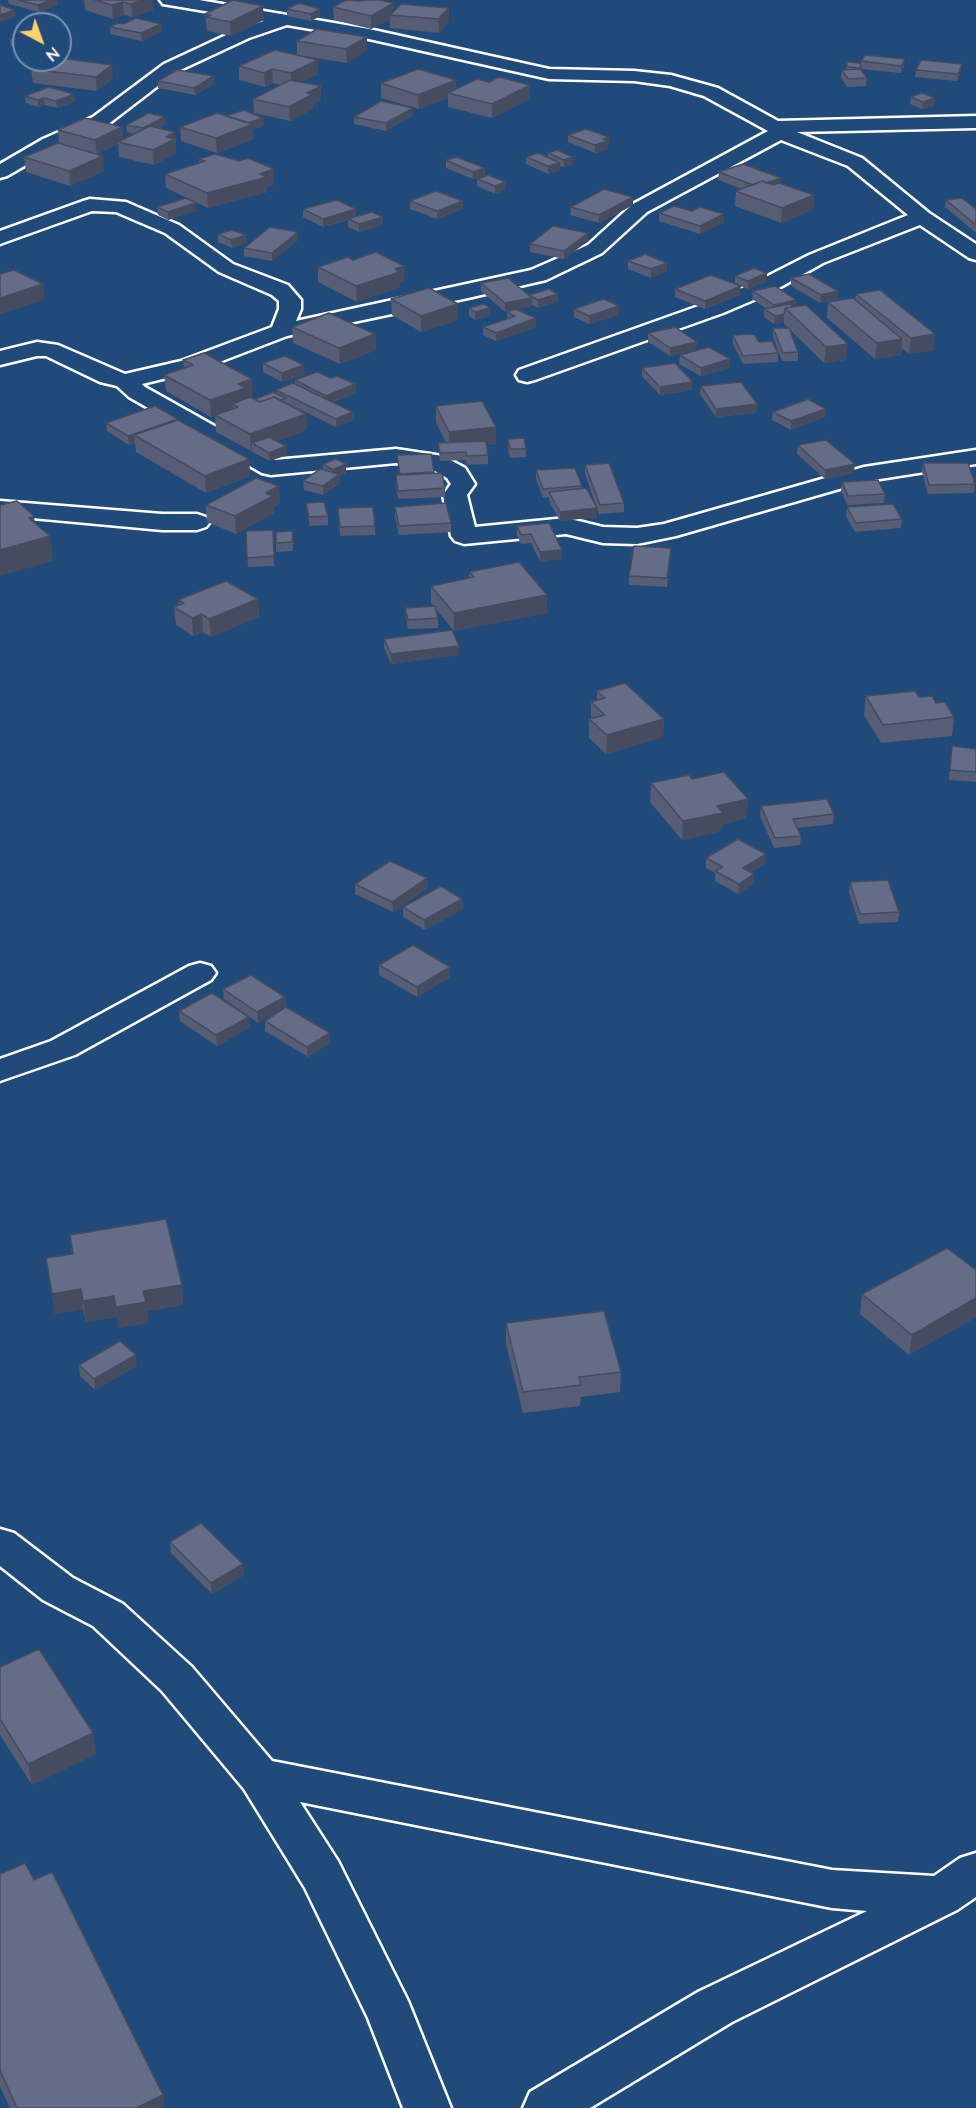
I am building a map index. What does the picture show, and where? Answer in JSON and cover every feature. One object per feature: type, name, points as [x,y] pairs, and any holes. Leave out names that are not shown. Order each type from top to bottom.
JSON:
[{"type":"street","points":[[169,0],[257,13],[284,21],[369,34],[561,76],[634,76],[671,81],[711,92],[776,130],[855,162],[921,218],[976,254]]},
{"type":"street","points":[[0,172],[50,143],[100,121],[170,68],[243,34],[284,21]]},
{"type":"street","points":[[0,358],[15,352],[50,350],[108,377],[125,381],[188,366],[281,331],[538,275],[595,249],[640,208],[764,143],[776,130],[976,122]]},
{"type":"street","points":[[0,238],[90,205],[119,206],[172,229],[226,268],[280,291],[290,300],[290,309],[281,331]]},
{"type":"street","points":[[527,375],[715,308],[762,288],[816,259],[921,218]]},
{"type":"street","points":[[125,381],[136,392],[271,468],[396,456],[434,461],[456,473],[463,484],[455,495],[464,536],[566,526],[603,535],[637,536],[666,531],[864,474],[976,457]]},
{"type":"street","points":[[0,508],[162,522],[197,522]]},
{"type":"street","points":[[0,1071],[63,1048],[200,973]]},
{"type":"street","points":[[0,1544],[58,1589],[108,1615],[177,1679],[259,1776],[322,1875],[391,2016],[427,2108]]},
{"type":"street","points":[[259,1776],[832,1889],[959,1884]]},
{"type":"street","points":[[547,2108],[715,2007],[959,1884]]},
{"type":"building","points":[[18,0],[52,0],[38,5]]},
{"type":"building","points":[[95,0],[143,0],[131,4],[123,2],[112,5]]},
{"type":"building","points":[[233,0],[263,6],[230,22],[206,17],[211,15],[205,14]]},
{"type":"building","points":[[346,0],[379,0],[394,3],[371,16],[333,7]]},
{"type":"building","points":[[299,3],[320,9],[311,14],[287,9]]},
{"type":"building","points":[[401,4],[449,8],[438,19],[390,15]]},
{"type":"building","points":[[0,5],[15,10],[0,15]]},
{"type":"building","points":[[136,18],[161,24],[141,33],[110,27],[118,23],[123,24]]},
{"type":"building","points":[[317,29],[367,37],[346,49],[297,41]]},
{"type":"building","points":[[275,50],[318,60],[291,73],[272,69],[264,73],[239,66]]},
{"type":"building","points":[[865,55],[905,59],[901,66],[861,61]]},
{"type":"building","points":[[72,60],[112,65],[96,77],[55,72],[72,72]]},
{"type":"building","points":[[921,60],[962,64],[958,74],[916,70]]},
{"type":"building","points":[[847,62],[860,63],[861,68],[847,67]]},
{"type":"building","points":[[418,69],[456,80],[418,95],[381,83]]},
{"type":"building","points":[[860,69],[867,78],[848,79],[842,70]]},
{"type":"building","points":[[177,70],[214,76],[194,88],[158,81]]},
{"type":"building","points":[[499,77],[530,85],[492,104],[448,93],[477,79],[489,82]]},
{"type":"building","points":[[290,80],[321,86],[307,93],[313,94],[289,107],[253,99]]},
{"type":"building","points":[[49,87],[74,94],[56,101],[44,98],[38,100],[25,96]]},
{"type":"building","points":[[922,93],[935,98],[923,102],[911,97]]},
{"type":"building","points":[[381,101],[413,108],[386,123],[354,117]]},
{"type":"building","points":[[244,110],[263,118],[248,123],[226,116]]},
{"type":"building","points":[[149,113],[165,117],[143,128],[126,125]]},
{"type":"building","points":[[217,113],[253,124],[216,138],[180,127]]},
{"type":"building","points":[[85,118],[122,127],[95,140],[58,130]]},
{"type":"building","points":[[150,126],[175,132],[166,137],[175,139],[153,150],[118,142]]},
{"type":"building","points":[[586,129],[609,137],[603,139],[608,141],[595,145],[568,135]]},
{"type":"building","points":[[58,143],[103,156],[69,171],[24,157]]},
{"type":"building","points":[[557,150],[573,157],[564,160],[548,153]]},
{"type":"building","points":[[538,153],[560,163],[548,166],[526,157]]},
{"type":"building","points":[[215,154],[239,161],[248,158],[274,169],[260,174],[267,177],[207,193],[165,174],[205,161],[199,159]]},
{"type":"building","points":[[457,157],[485,168],[473,172],[446,160]]},
{"type":"building","points":[[743,164],[781,178],[753,185],[719,172]]},
{"type":"building","points":[[488,175],[506,182],[495,186],[477,179]]},
{"type":"building","points":[[762,181],[773,185],[779,183],[814,195],[782,208],[736,191]]},
{"type":"building","points":[[604,189],[633,197],[599,215],[571,207]]},
{"type":"building","points":[[436,191],[463,201],[437,211],[410,201]]},
{"type":"building","points":[[186,198],[196,203],[168,212],[157,207]]},
{"type":"building","points":[[962,198],[976,209],[976,225],[946,200]]},
{"type":"building","points":[[337,200],[356,209],[323,219],[303,209]]},
{"type":"building","points":[[674,206],[692,211],[700,207],[724,214],[700,226],[659,213]]},
{"type":"building","points":[[372,212],[383,217],[359,224],[348,219]]},
{"type":"building","points":[[553,226],[588,233],[564,251],[530,244]]},
{"type":"building","points":[[270,227],[298,232],[272,253],[244,248]]},
{"type":"building","points":[[232,230],[246,235],[231,240],[218,234]]},
{"type":"building","points":[[376,252],[404,266],[395,269],[400,272],[356,286],[318,267],[348,257],[353,260]]},
{"type":"building","points":[[645,254],[667,263],[651,269],[628,261]]},
{"type":"building","points":[[754,268],[767,273],[748,281],[735,276]]},
{"type":"building","points":[[14,270],[43,284],[0,298],[0,274]]},
{"type":"building","points":[[809,274],[838,291],[821,295],[791,278]]},
{"type":"building","points":[[711,275],[741,286],[705,301],[675,289]]},
{"type":"building","points":[[508,278],[532,298],[505,303],[481,283]]},
{"type":"building","points":[[775,286],[796,300],[774,305],[753,291]]},
{"type":"building","points":[[429,288],[458,304],[421,316],[391,299]]},
{"type":"building","points":[[549,289],[558,294],[538,300],[529,295]]},
{"type":"building","points":[[880,290],[935,334],[911,338],[856,294]]},
{"type":"building","points":[[853,298],[902,339],[877,343],[828,302]]},
{"type":"building","points":[[604,299],[619,306],[589,316],[574,309]]},
{"type":"building","points":[[484,304],[490,308],[475,312],[469,308]]},
{"type":"building","points":[[790,304],[793,307],[785,308],[784,314],[775,316],[764,309]]},
{"type":"building","points":[[806,305],[848,344],[826,347],[785,308]]},
{"type":"building","points":[[515,309],[536,318],[496,333],[483,327],[515,316],[507,312]]},
{"type":"building","points":[[329,313],[375,334],[339,348],[292,327]]},
{"type":"building","points":[[675,327],[697,342],[670,348],[648,333]]},
{"type":"building","points":[[773,328],[789,328],[798,352],[783,353]]},
{"type":"building","points":[[754,334],[759,342],[772,341],[778,353],[743,356],[733,335]]},
{"type":"building","points":[[709,347],[730,359],[701,368],[680,355]]},
{"type":"building","points":[[204,353],[252,379],[238,384],[246,388],[210,400],[164,375],[193,365],[183,360]]},
{"type":"building","points":[[285,356],[304,365],[282,373],[263,363]]},
{"type":"building","points":[[675,363],[693,382],[660,387],[642,368]]},
{"type":"building","points":[[317,372],[331,378],[337,376],[355,384],[326,396],[295,380]]},
{"type":"building","points":[[741,382],[757,404],[716,409],[701,386]]},
{"type":"building","points":[[293,383],[353,412],[336,419],[276,390]]},
{"type":"building","points":[[273,392],[286,398],[281,400],[274,397],[260,402],[255,399]]},
{"type":"building","points":[[250,397],[260,402],[274,397],[306,414],[250,434],[215,415],[238,407],[232,404]]},
{"type":"building","points":[[808,399],[826,409],[791,421],[773,412]]},
{"type":"building","points":[[482,401],[496,427],[449,432],[436,406]]},
{"type":"building","points":[[155,406],[178,419],[128,436],[106,423]]},
{"type":"building","points":[[178,420],[249,459],[205,476],[134,435]]},
{"type":"building","points":[[269,437],[286,446],[269,453],[252,443]]},
{"type":"building","points":[[524,438],[526,449],[510,449],[508,439]]},
{"type":"building","points":[[826,440],[855,464],[825,470],[798,445]]},
{"type":"building","points":[[486,441],[488,455],[467,456],[466,452],[440,453],[438,443]]},
{"type":"building","points":[[431,454],[434,472],[400,474],[397,455]]},
{"type":"building","points":[[336,459],[346,464],[333,470],[323,464]]},
{"type":"building","points":[[609,463],[624,503],[600,505],[585,465]]},
{"type":"building","points":[[923,463],[968,463],[975,484],[929,485]]},
{"type":"building","points":[[575,468],[582,486],[543,489],[536,470]]},
{"type":"building","points":[[320,469],[339,474],[323,486],[303,481]]},
{"type":"building","points":[[442,473],[445,488],[398,491],[396,475]]},
{"type":"building","points":[[256,478],[279,486],[266,493],[273,496],[235,516],[206,505]]},
{"type":"building","points":[[878,480],[885,494],[848,496],[842,482]]},
{"type":"building","points":[[586,488],[597,508],[560,512],[549,492]]},
{"type":"building","points":[[17,501],[34,516],[29,518],[50,536],[0,550],[0,505]]},
{"type":"building","points":[[324,502],[328,516],[309,517],[306,503]]},
{"type":"building","points":[[446,503],[451,523],[399,526],[395,507]]},
{"type":"building","points":[[893,504],[902,519],[856,523],[847,507]]},
{"type":"building","points":[[373,507],[375,526],[340,527],[338,508]]},
{"type":"building","points":[[549,523],[562,550],[540,552],[531,534],[521,535],[517,526]]},
{"type":"building","points":[[273,530],[274,556],[247,558],[246,531]]},
{"type":"building","points":[[293,531],[292,542],[276,543],[276,532]]},
{"type":"building","points":[[634,546],[671,548],[667,578],[629,576]]},
{"type":"building","points":[[519,562],[547,595],[454,613],[431,586],[474,577],[469,572]]},
{"type":"building","points":[[226,581],[258,599],[209,619],[202,614],[192,618],[174,607],[184,603],[178,600]]},
{"type":"building","points":[[435,606],[438,618],[408,620],[405,608]]},
{"type":"building","points":[[452,630],[459,646],[391,654],[384,639]]},
{"type":"building","points":[[625,683],[664,719],[607,735],[589,719],[605,715],[591,702],[605,698],[597,691]]},
{"type":"building","points":[[915,691],[919,697],[932,696],[936,703],[945,702],[954,717],[883,725],[866,696]]},
{"type":"building","points":[[952,746],[976,749],[976,772],[950,770]]},
{"type":"building","points":[[724,772],[748,799],[717,806],[723,813],[683,821],[651,783],[689,775],[692,779]]},
{"type":"building","points":[[827,799],[834,814],[793,819],[801,836],[775,838],[761,806]]},
{"type":"building","points":[[738,839],[766,854],[743,868],[754,874],[739,884],[715,871],[723,867],[706,858]]},
{"type":"building","points":[[390,861],[427,878],[392,902],[355,884]]},
{"type":"building","points":[[888,880],[899,912],[860,914],[850,882]]},
{"type":"building","points":[[441,886],[462,899],[424,920],[403,907]]},
{"type":"building","points":[[413,945],[450,967],[417,987],[379,965]]},
{"type":"building","points":[[251,975],[285,997],[257,1012],[223,989]]},
{"type":"building","points":[[212,993],[249,1017],[216,1035],[179,1011]]},
{"type":"building","points":[[286,1007],[330,1033],[307,1047],[265,1021]]},
{"type":"building","points":[[166,1219],[182,1285],[143,1291],[146,1302],[116,1307],[114,1296],[83,1301],[81,1289],[52,1294],[46,1258],[73,1254],[70,1235]]},
{"type":"building","points":[[947,1248],[976,1270],[976,1298],[912,1335],[862,1294]]},
{"type":"building","points":[[604,1311],[621,1372],[579,1377],[581,1385],[523,1392],[506,1323]]},
{"type":"building","points":[[120,1341],[136,1355],[94,1379],[79,1365]]},
{"type":"building","points":[[201,1523],[243,1564],[211,1583],[170,1542]]},
{"type":"building","points":[[39,1649],[93,1733],[28,1764],[0,1719],[0,1667]]},
{"type":"building","points":[[25,1863],[34,1880],[52,1872],[163,2095],[136,2108],[17,2108],[0,2070],[0,1874]]}]
